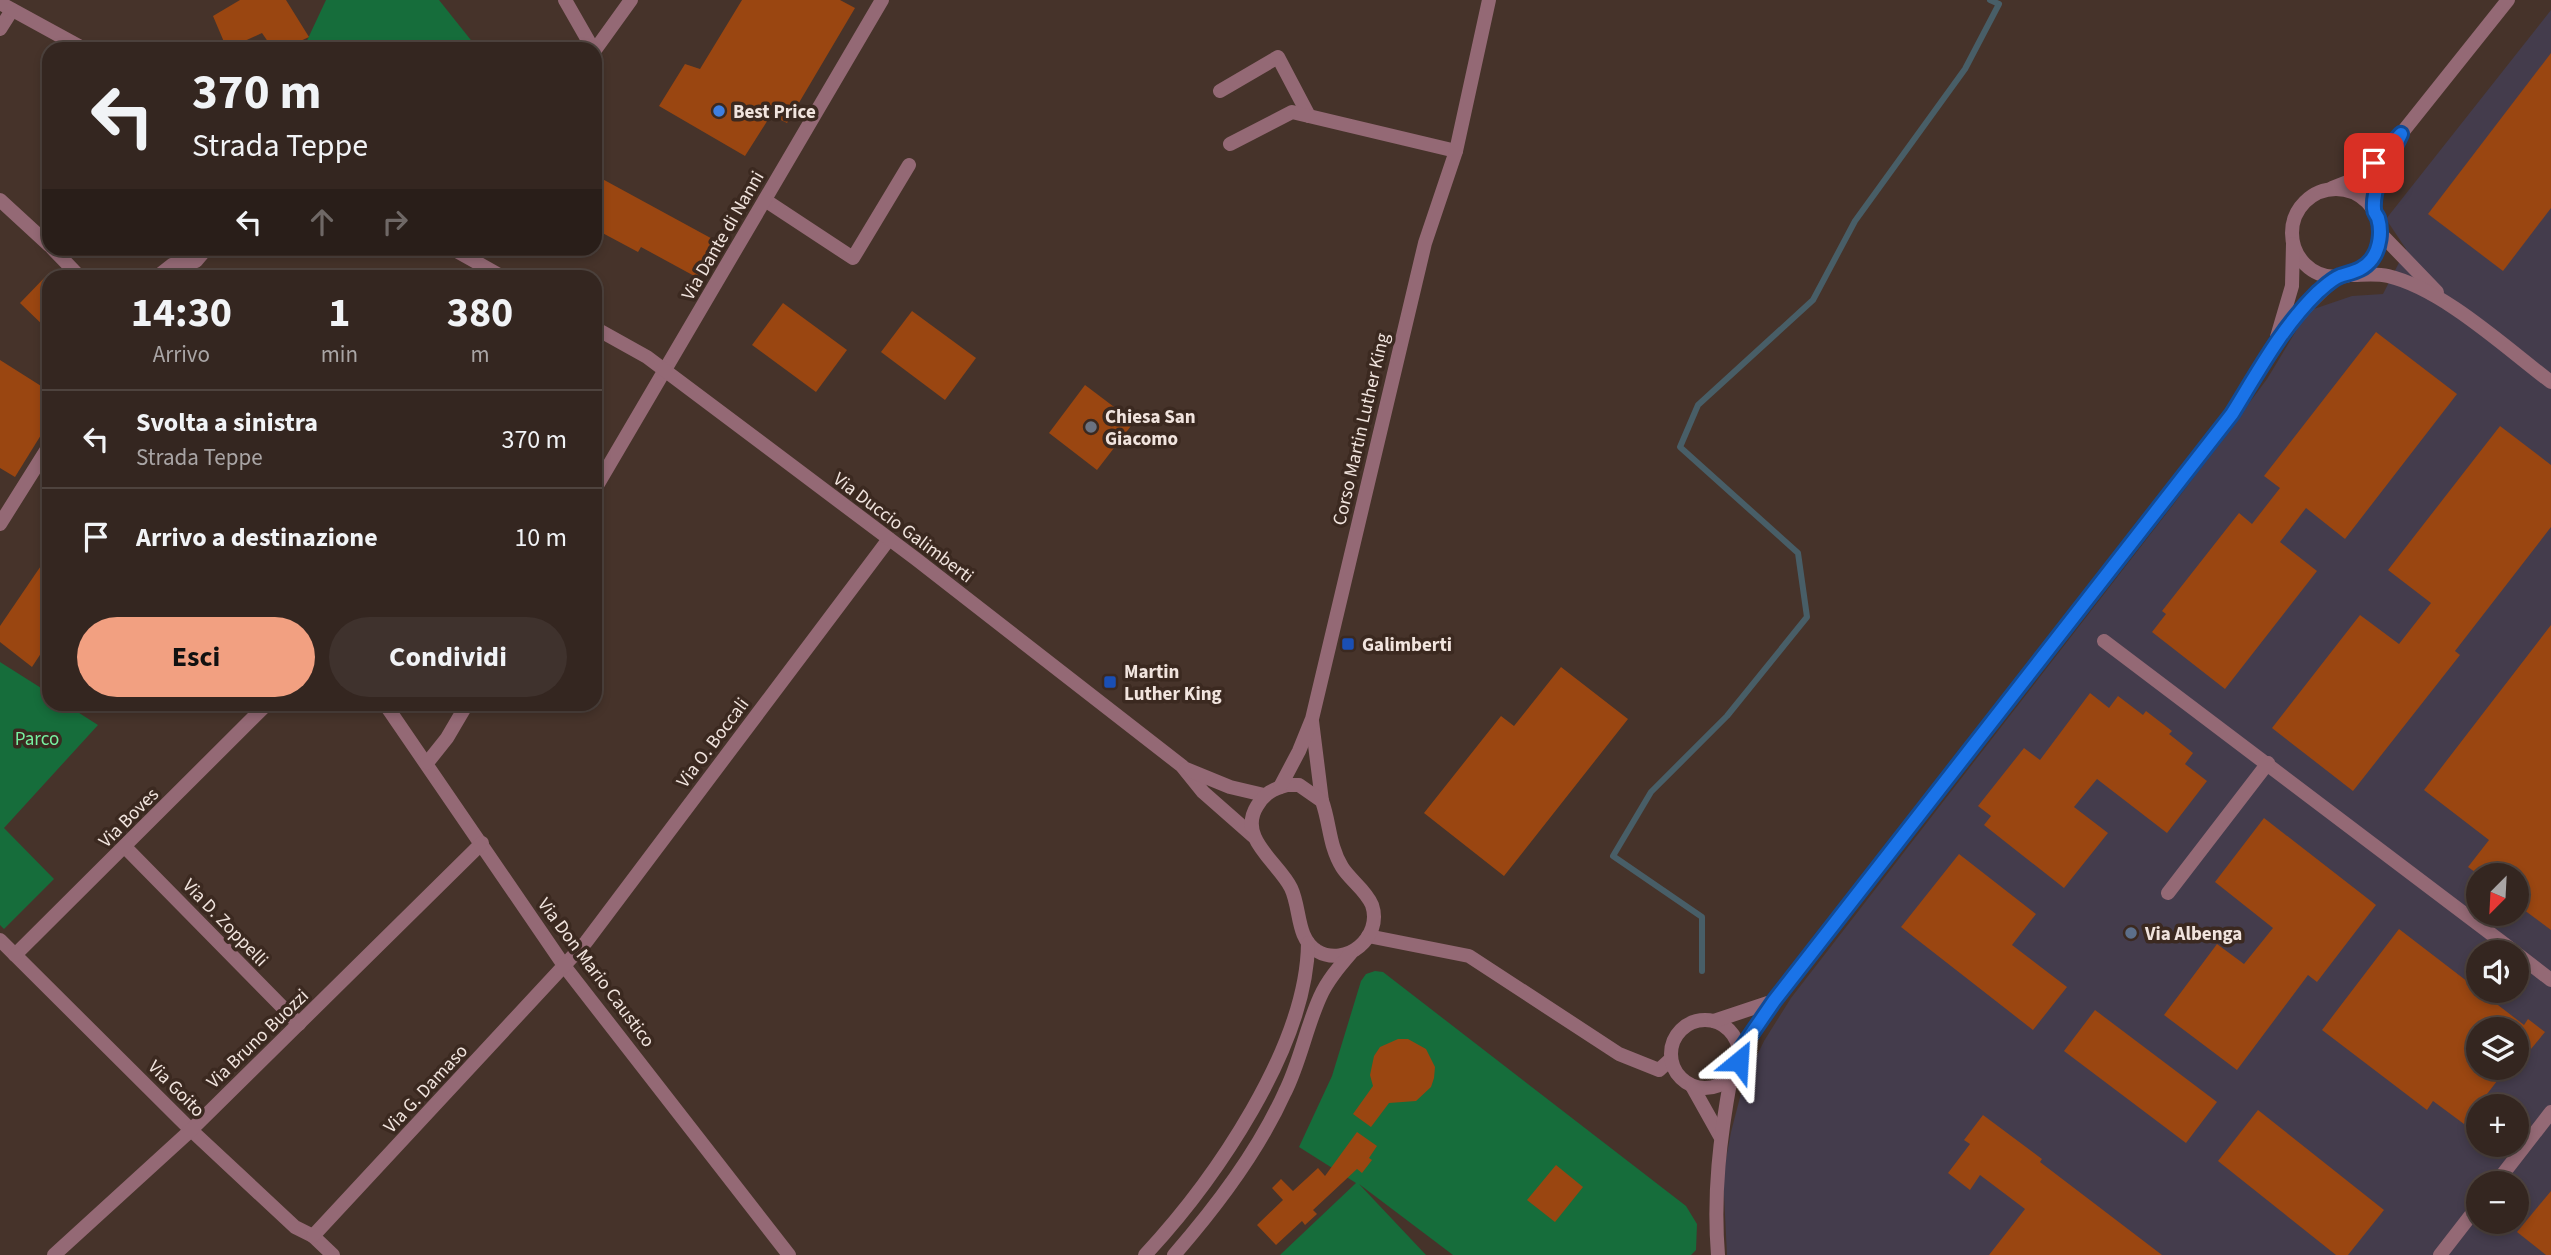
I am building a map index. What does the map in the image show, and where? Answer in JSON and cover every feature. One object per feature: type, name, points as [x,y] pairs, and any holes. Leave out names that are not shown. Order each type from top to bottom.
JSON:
[{"type":"street","points":[[565,0],[590,42]]},
{"type":"street","points":[[599,42],[631,0]]},
{"type":"street","name":"Via Dante di Nanni","points":[[602,477],[882,0]]},
{"type":"street","name":"Corso Martin Luther King","points":[[1280,787],[1312,719],[1425,243],[1456,151],[1489,0]]},
{"type":"street","points":[[2275,345],[2292,286],[2293,226],[2298,213],[2306,202],[2317,194],[2360,177],[2401,134],[2508,0]]},
{"type":"street","points":[[0,30],[6,7],[71,42]]},
{"type":"street","points":[[1220,91],[1278,57],[1309,116]]},
{"type":"street","points":[[1230,144],[1292,112],[1456,151]]},
{"type":"street","points":[[2374,210],[2377,187],[2401,134]]},
{"type":"street","points":[[765,200],[853,258],[909,165]]},
{"type":"street","points":[[1739,1052],[1774,1001],[2232,414],[2275,345],[2316,294],[2362,268],[2372,259],[2380,233],[2374,210],[2360,195],[2340,189],[2330,190]]},
{"type":"street","points":[[0,200],[42,239]]},
{"type":"street","points":[[2380,233],[2453,307]]},
{"type":"street","points":[[2293,239],[2297,252],[2314,270],[2325,275],[2385,275],[2411,283],[2453,307],[2551,382]]},
{"type":"street","points":[[60,256],[73,270]]},
{"type":"street","points":[[166,270],[172,265],[195,261],[200,256]]},
{"type":"street","points":[[465,256],[490,270]]},
{"type":"street","name":"Via Duccio Galimberti","points":[[602,332],[665,370],[1182,766],[1210,780],[1264,795]]},
{"type":"street","points":[[0,524],[42,457]]},
{"type":"street","name":"Via O. Boccali","points":[[565,967],[889,539]]},
{"type":"street","points":[[2104,641],[2499,940]]},
{"type":"street","name":"Via Boves","points":[[15,955],[260,711]]},
{"type":"street","name":"Via Don Mario Caustico","points":[[390,711],[565,967],[789,1255]]},
{"type":"street","points":[[427,763],[447,738],[463,711]]},
{"type":"street","name":"Corso Martin Luther King","points":[[1312,719],[1322,801],[1334,852],[1342,867],[1372,905],[1373,919],[1368,936]]},
{"type":"street","points":[[2168,893],[2268,763]]},
{"type":"street","name":"Via Duccio Galimberti","points":[[1182,766],[1203,792],[1253,836],[1283,874],[1293,891],[1302,933],[1308,943]]},
{"type":"street","points":[[1253,836],[1251,824],[1264,795],[1280,787],[1299,785],[1322,801]]},
{"type":"street","name":"Via Bruno Buozzi","points":[[54,1255],[191,1130],[482,843]]},
{"type":"street","name":"Via D. Zoppelli","points":[[125,847],[299,1024]]},
{"type":"street","points":[[1308,943],[1317,951],[1338,957],[1362,945],[1368,936],[1469,956],[1619,1054],[1659,1070],[1671,1059]]},
{"type":"street","name":"Via Goito","points":[[0,940],[191,1130],[295,1227],[313,1236],[333,1255]]},
{"type":"street","points":[[1145,1255],[1214,1169],[1255,1105],[1283,1045],[1298,1004],[1306,974],[1308,943]]},
{"type":"street","points":[[1174,1255],[1255,1148],[1286,1092],[1321,995],[1350,953]]},
{"type":"street","points":[[2529,963],[2551,980]]},
{"type":"street","name":"Via G. Damaso","points":[[313,1236],[565,967]]},
{"type":"street","points":[[1731,1077],[1713,1087],[1692,1086],[1682,1080],[1671,1059],[1676,1038],[1692,1023],[1714,1021],[1774,1001]]},
{"type":"street","points":[[1714,1021],[1732,1033],[1739,1052],[1739,1061],[1731,1077],[1720,1136],[1715,1204],[1718,1255]]},
{"type":"street","points":[[1692,1086],[1720,1136]]},
{"type":"street","points":[[2505,1171],[2551,1112]]},
{"type":"street","points":[[2441,1255],[2466,1222]]},
{"type":"shaded area","points":[[2551,10],[2551,1255],[1727,1255],[1723,1175],[1731,1132],[1744,1082],[1764,1041],[1791,998],[2173,505],[2267,379],[2308,311],[2352,296],[2383,294],[2406,249],[2386,219]]},
{"type":"green space","points":[[326,0],[439,0],[472,42],[306,42]]},
{"type":"green space","name":"Parco","points":[[0,662],[42,689],[42,711],[76,711],[98,725],[4,828],[54,879],[4,929],[0,925]]},
{"type":"green space","points":[[1383,972],[1686,1206],[1697,1224],[1696,1250],[1691,1255],[1453,1255],[1359,1184],[1426,1255],[1280,1255],[1356,1183],[1299,1147],[1332,1076],[1361,981],[1366,974]]},
{"type":"building","points":[[240,0],[286,0],[309,37],[298,42],[268,42],[262,33],[242,42],[224,42],[213,16]]},
{"type":"building","points":[[742,0],[840,0],[855,8],[787,123],[771,115],[745,156],[659,106],[685,64],[700,69]]},
{"type":"building","points":[[2551,53],[2551,208],[2503,271],[2428,214]]},
{"type":"building","points":[[602,179],[718,242],[698,278],[641,247],[638,252],[602,233]]},
{"type":"building","points":[[42,280],[42,324],[20,303]]},
{"type":"building","points":[[783,303],[847,350],[816,392],[752,345]]},
{"type":"building","points":[[912,311],[976,358],[945,400],[881,352]]},
{"type":"building","points":[[2376,332],[2457,394],[2345,539],[2306,508],[2280,542],[2317,571],[2225,689],[2152,632],[2166,614],[2162,611],[2239,513],[2252,524],[2280,488],[2264,476]]},
{"type":"building","points":[[0,360],[42,387],[42,433],[15,477],[0,468]]},
{"type":"building","name":"Chiesa San Giacomo","points":[[1085,385],[1134,422],[1097,470],[1049,433]]},
{"type":"building","points":[[2500,426],[2551,465],[2551,527],[2455,651],[2460,655],[2353,791],[2272,728],[2360,615],[2399,644],[2431,603],[2388,570]]},
{"type":"building","points":[[42,564],[42,652],[32,667],[0,642],[0,626]]},
{"type":"building","points":[[2551,625],[2551,930],[2529,914],[2529,863],[2471,863],[2489,840],[2424,790]]},
{"type":"building","points":[[1561,667],[1628,719],[1504,876],[1424,813],[1501,716],[1514,726]]},
{"type":"building","points":[[2090,693],[2109,708],[2118,696],[2143,715],[2146,711],[2172,731],[2169,734],[2193,753],[2185,764],[2207,781],[2167,833],[2097,779],[2074,807],[2108,833],[2064,888],[1984,825],[1991,816],[1978,806],[2024,748],[2040,760]]},
{"type":"building","points":[[2264,818],[2376,905],[2317,982],[2308,975],[2237,1070],[2164,1015],[2217,944],[2244,964],[2273,928],[2215,882]]},
{"type":"building","points":[[1959,854],[2036,914],[2012,945],[2067,987],[2033,1030],[1901,927]]},
{"type":"building","points":[[2399,929],[2466,980],[2466,1003],[2495,1003],[2514,1017],[2466,1017],[2466,1080],[2498,1080],[2487,1094],[2466,1094],[2464,1124],[2433,1101],[2427,1110],[2322,1030]]},
{"type":"building","points":[[2095,1010],[2217,1102],[2186,1143],[2064,1051]]},
{"type":"building","points":[[2529,1020],[2545,1032],[2531,1049],[2529,1048]]},
{"type":"building","points":[[1398,1039],[1408,1039],[1426,1049],[1435,1067],[1434,1078],[1431,1087],[1416,1101],[1389,1103],[1371,1127],[1353,1114],[1373,1086],[1370,1075],[1374,1056],[1380,1047]]},
{"type":"building","points":[[2258,1110],[2384,1210],[2348,1255],[2336,1255],[2218,1161]]},
{"type":"building","points":[[1983,1115],[2162,1255],[1989,1255],[2025,1209],[1980,1175],[1970,1190],[1948,1173],[1970,1144],[1964,1140]]},
{"type":"building","points":[[1357,1132],[1377,1146],[1369,1158],[1372,1160],[1362,1173],[1357,1169],[1313,1210],[1317,1214],[1305,1225],[1302,1221],[1276,1245],[1257,1225],[1283,1200],[1272,1188],[1281,1179],[1293,1191],[1318,1168],[1325,1176]]},
{"type":"building","points":[[1556,1165],[1583,1187],[1555,1222],[1527,1200]]},
{"type":"building","points":[[2551,1191],[2551,1255],[2546,1255],[2520,1234],[2529,1234],[2529,1218]]},
{"type":"waterway","points":[[1702,971],[1702,917],[1613,856],[1651,792],[1727,716],[1807,617],[1798,553],[1680,447],[1698,405],[1813,300],[1855,221],[1965,69],[1999,4],[1990,0]]},
{"type":"place","name":"Best Price","points":[[719,111]]},
{"type":"place","name":"Chiesa San Giacomo","points":[[1091,427]]},
{"type":"place","name":"Galimberti","points":[[1348,644]]},
{"type":"place","name":"Martin Luther King","points":[[1110,682]]},
{"type":"place","name":"Via Albenga","points":[[2131,933]]},
{"type":"route","points":[[1739,1061],[1739,1052],[1774,1001],[2232,414],[2275,345],[2316,294],[2338,277],[2350,275],[2372,259],[2380,233],[2374,210],[2377,187],[2401,134],[2374,163]]}]
